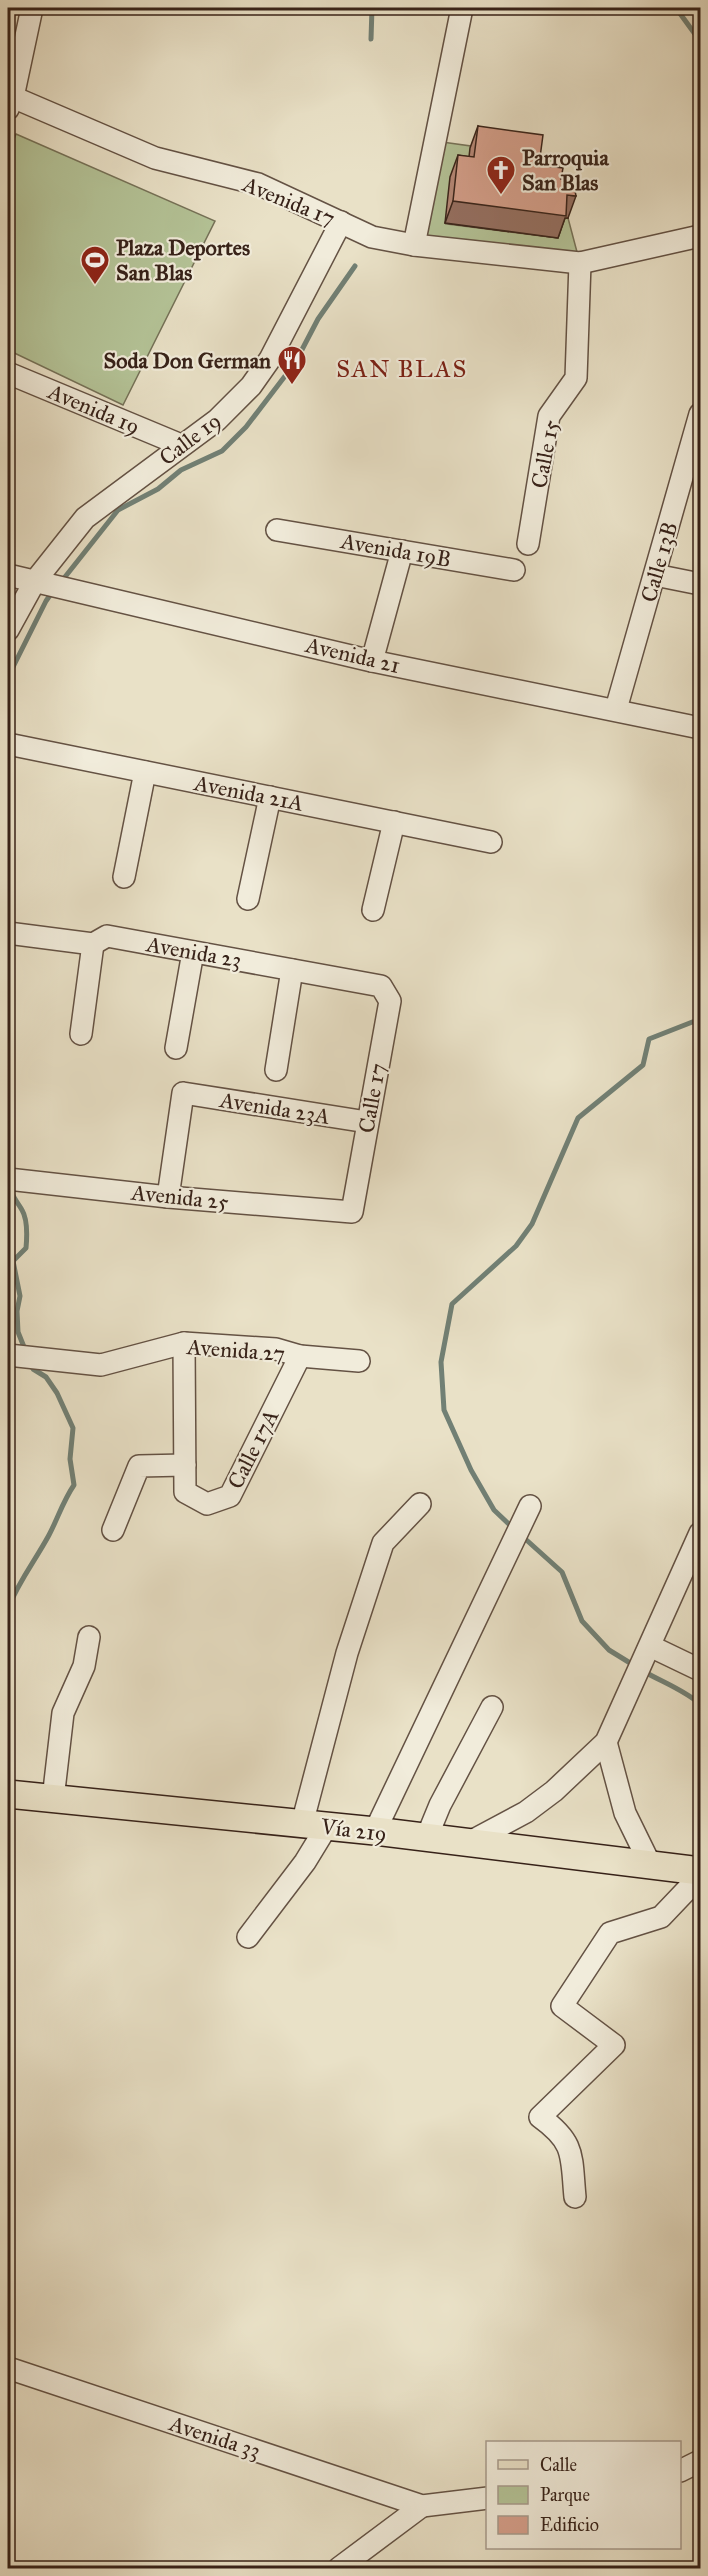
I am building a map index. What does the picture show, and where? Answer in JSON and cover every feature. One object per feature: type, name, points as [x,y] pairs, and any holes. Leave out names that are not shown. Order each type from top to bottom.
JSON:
[{"type":"main road","name":"Vía 219","points":[[8,1794],[375,1831],[426,1839],[650,1864],[700,1874]]},
{"type":"street","points":[[9,100],[32,8]]},
{"type":"street","points":[[414,245],[462,8]]},
{"type":"street","name":"Avenida 17","points":[[9,100],[155,158],[258,184],[372,237],[414,245],[580,264],[700,236]]},
{"type":"street","name":"Calle 19","points":[[8,630],[35,581],[85,518],[217,420],[251,386],[270,359],[341,222]]},
{"type":"street","name":"Calle 15","points":[[528,544],[549,416],[576,378],[580,264]]},
{"type":"street","name":"Avenida 19","points":[[8,373],[181,445]]},
{"type":"street","name":"Calle 13B","points":[[616,709],[655,574],[697,448],[700,414]]},
{"type":"street","name":"Avenida 19B","points":[[277,530],[514,570]]},
{"type":"street","points":[[372,661],[402,551]]},
{"type":"street","points":[[655,574],[700,584]]},
{"type":"street","name":"Avenida 21","points":[[8,575],[372,661],[616,709],[700,728]]},
{"type":"street","name":"Avenida 21A","points":[[8,744],[490,842]]},
{"type":"street","points":[[124,877],[145,772]]},
{"type":"street","points":[[249,899],[270,797]]},
{"type":"street","points":[[373,910],[394,822]]},
{"type":"street","name":"Avenida 23","points":[[8,933],[93,944],[107,936],[381,987]]},
{"type":"street","points":[[81,1034],[93,944]]},
{"type":"street","points":[[176,1048],[194,952]]},
{"type":"street","points":[[276,1070],[292,970]]},
{"type":"street","name":"Calle 17","points":[[352,1212],[390,1001],[381,987]]},
{"type":"street","name":"Avenida 23A","points":[[168,1197],[183,1093],[367,1122]]},
{"type":"street","name":"Avenida 25","points":[[8,1179],[168,1197],[352,1212]]},
{"type":"street","name":"Avenida 27","points":[[8,1355],[101,1365],[184,1343],[276,1349],[300,1356],[358,1361]]},
{"type":"street","name":"Calle 17A","points":[[184,1343],[186,1492],[207,1504],[230,1496],[300,1356]]},
{"type":"street","points":[[113,1530],[139,1466],[185,1465]]},
{"type":"street","points":[[248,1937],[305,1862],[347,1653],[383,1543],[420,1504]]},
{"type":"street","points":[[375,1831],[530,1506]]},
{"type":"street","points":[[468,1843],[526,1812],[554,1791],[606,1742],[700,1533]]},
{"type":"street","points":[[53,1799],[63,1713],[84,1666],[89,1637]]},
{"type":"street","points":[[650,1646],[700,1670]]},
{"type":"street","points":[[426,1839],[440,1805],[492,1707]]},
{"type":"street","points":[[606,1742],[625,1813],[650,1864]]},
{"type":"street","points":[[574,2197],[571,2150],[560,2131],[540,2117],[614,2045],[562,2006],[610,1933],[661,1917],[700,1874]]},
{"type":"street","name":"Avenida 33","points":[[8,2368],[422,2506]]},
{"type":"street","points":[[681,2470],[700,2461]]},
{"type":"street","points":[[339,2568],[422,2506],[486,2498]]},
{"type":"green space","name":"Plaza Deportes San Blas","points":[[16,134],[215,221],[123,405],[8,350],[8,154]]},
{"type":"green space","points":[[442,142],[558,158],[565,202],[466,179],[446,224],[557,238],[559,217],[568,218],[577,252],[425,238]]},
{"type":"building","name":"Parroquia San Blas","points":[[478,126],[543,135],[539,165],[563,168],[561,179],[573,180],[576,196],[567,195],[566,216],[453,201],[458,155],[474,157]]},
{"type":"waterway","points":[[371,39],[372,8]]},
{"type":"waterway","points":[[676,8],[700,41]]},
{"type":"waterway","points":[[61,582],[118,510],[158,489],[181,470],[222,451],[246,427],[295,363],[318,319],[355,266]]},
{"type":"waterway","points":[[8,677],[53,591]]},
{"type":"waterway","points":[[513,1528],[494,1510],[471,1470],[444,1410],[441,1362],[452,1304],[516,1246],[532,1224],[578,1118],[643,1065],[649,1039],[700,1019]]},
{"type":"waterway","points":[[8,1147],[9,1176]]},
{"type":"waterway","points":[[9,1185],[24,1214],[26,1224],[26,1248],[13,1261],[20,1296],[17,1311],[18,1332],[26,1352]]},
{"type":"waterway","points":[[8,1608],[74,1485],[70,1459],[73,1428],[57,1393],[46,1377],[33,1369],[30,1363]]},
{"type":"waterway","points":[[522,1536],[562,1572],[582,1621],[609,1650],[635,1666]]},
{"type":"waterway","points":[[643,1671],[680,1690],[700,1704]]},
{"type":"place","name":"Parroquia San Blas","points":[[501,196]]},
{"type":"place","name":"Plaza Deportes San Blas","points":[[95,286]]},
{"type":"place","name":"Soda Don German","points":[[292,386]]},
{"type":"district","name":"SAN BLAS","points":[[402,369]]}]
